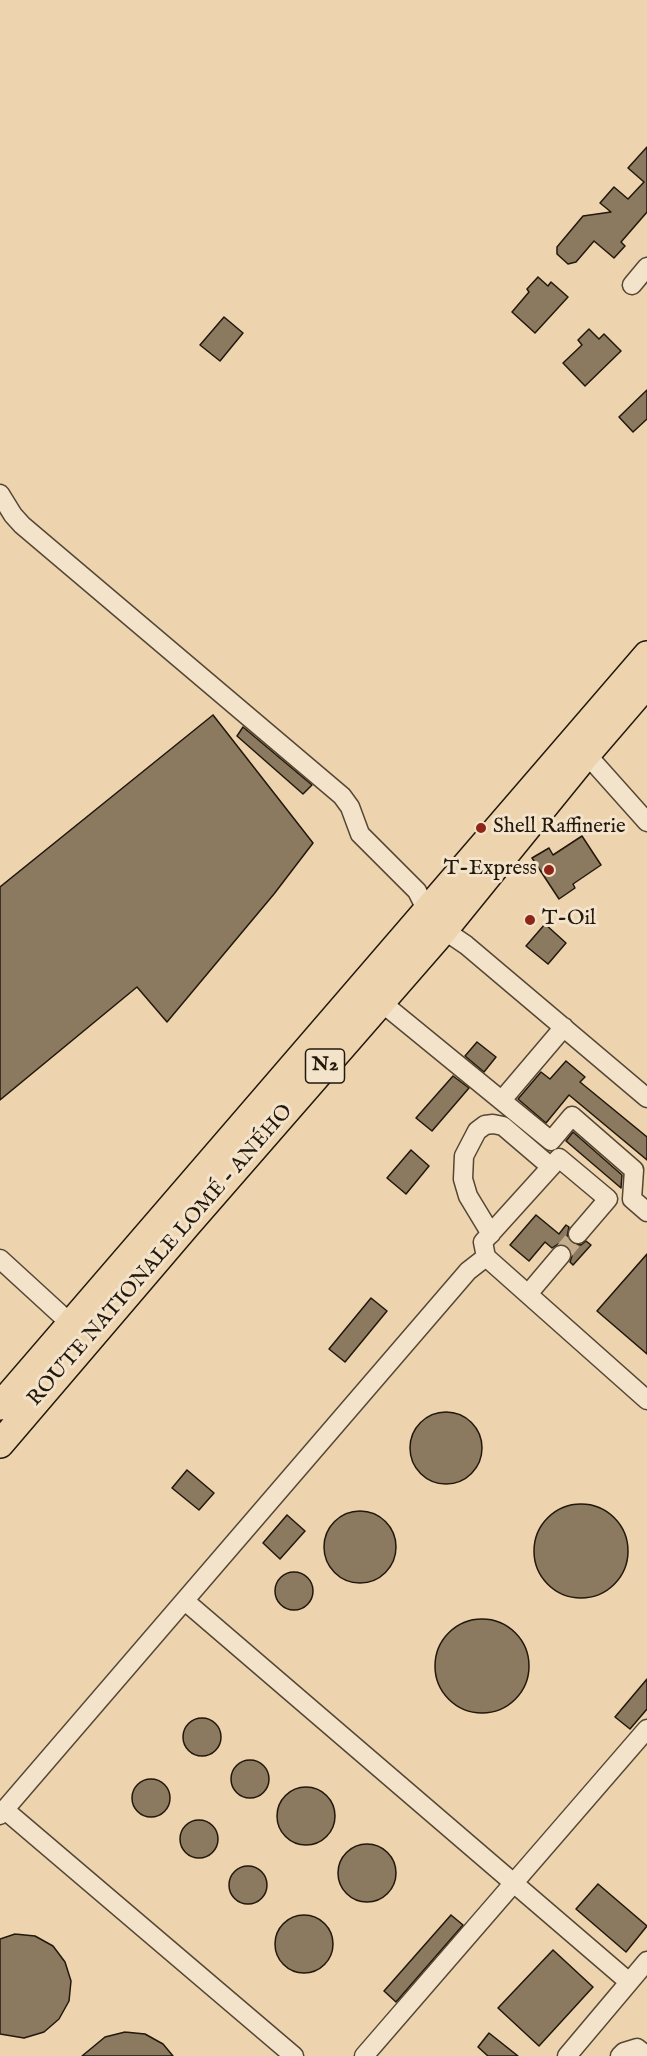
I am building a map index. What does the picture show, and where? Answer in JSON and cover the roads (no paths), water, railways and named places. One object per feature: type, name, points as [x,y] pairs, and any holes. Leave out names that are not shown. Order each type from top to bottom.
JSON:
[{"type":"highway","name":"ROUTE NATIONALE LOMÉ - ANÉHO","points":[[0,1406],[70,1324],[435,920],[580,747],[647,655]]},
{"type":"highway","name":"ROUTE NATIONALE LOMÉ - ANÉHO","points":[[580,747],[647,684]]},
{"type":"highway","name":"ROUTE NATIONALE LOMÉ - ANÉHO","points":[[0,1444],[381,1002],[435,920]]},
{"type":"street","points":[[632,285],[647,267]]},
{"type":"street","points":[[0,494],[13,516],[22,525],[342,796],[350,807],[360,834],[417,891],[435,920],[647,1098]]},
{"type":"street","points":[[580,747],[647,822]]},
{"type":"street","points":[[381,1002],[551,1141],[572,1116],[634,1170],[632,1198],[647,1212]]},
{"type":"street","points":[[502,1100],[564,1027]]},
{"type":"street","points":[[491,1234],[468,1196],[463,1179],[464,1156],[477,1131],[485,1125],[503,1126],[551,1167]]},
{"type":"street","points":[[578,1234],[608,1199],[559,1158],[483,1242],[486,1257],[647,1400]]},
{"type":"street","points":[[528,1294],[561,1255]]},
{"type":"street","points":[[294,2056],[2,1813],[468,1271],[486,1257]]},
{"type":"street","points":[[0,1258],[70,1324]]},
{"type":"street","points":[[185,1601],[629,1982]]},
{"type":"street","points":[[364,2056],[647,1729]]},
{"type":"street","points":[[567,2056],[647,1961]]},
{"type":"street","points":[[620,2056],[624,2052],[637,2048],[647,2056]]},
{"type":"tunnel","points":[[561,1255],[578,1234]]},
{"type":"place","name":"Shell Raffinerie","points":[[481,828]]},
{"type":"place","name":"T-Express","points":[[549,870]]},
{"type":"place","name":"T-Oil","points":[[530,920]]}]
